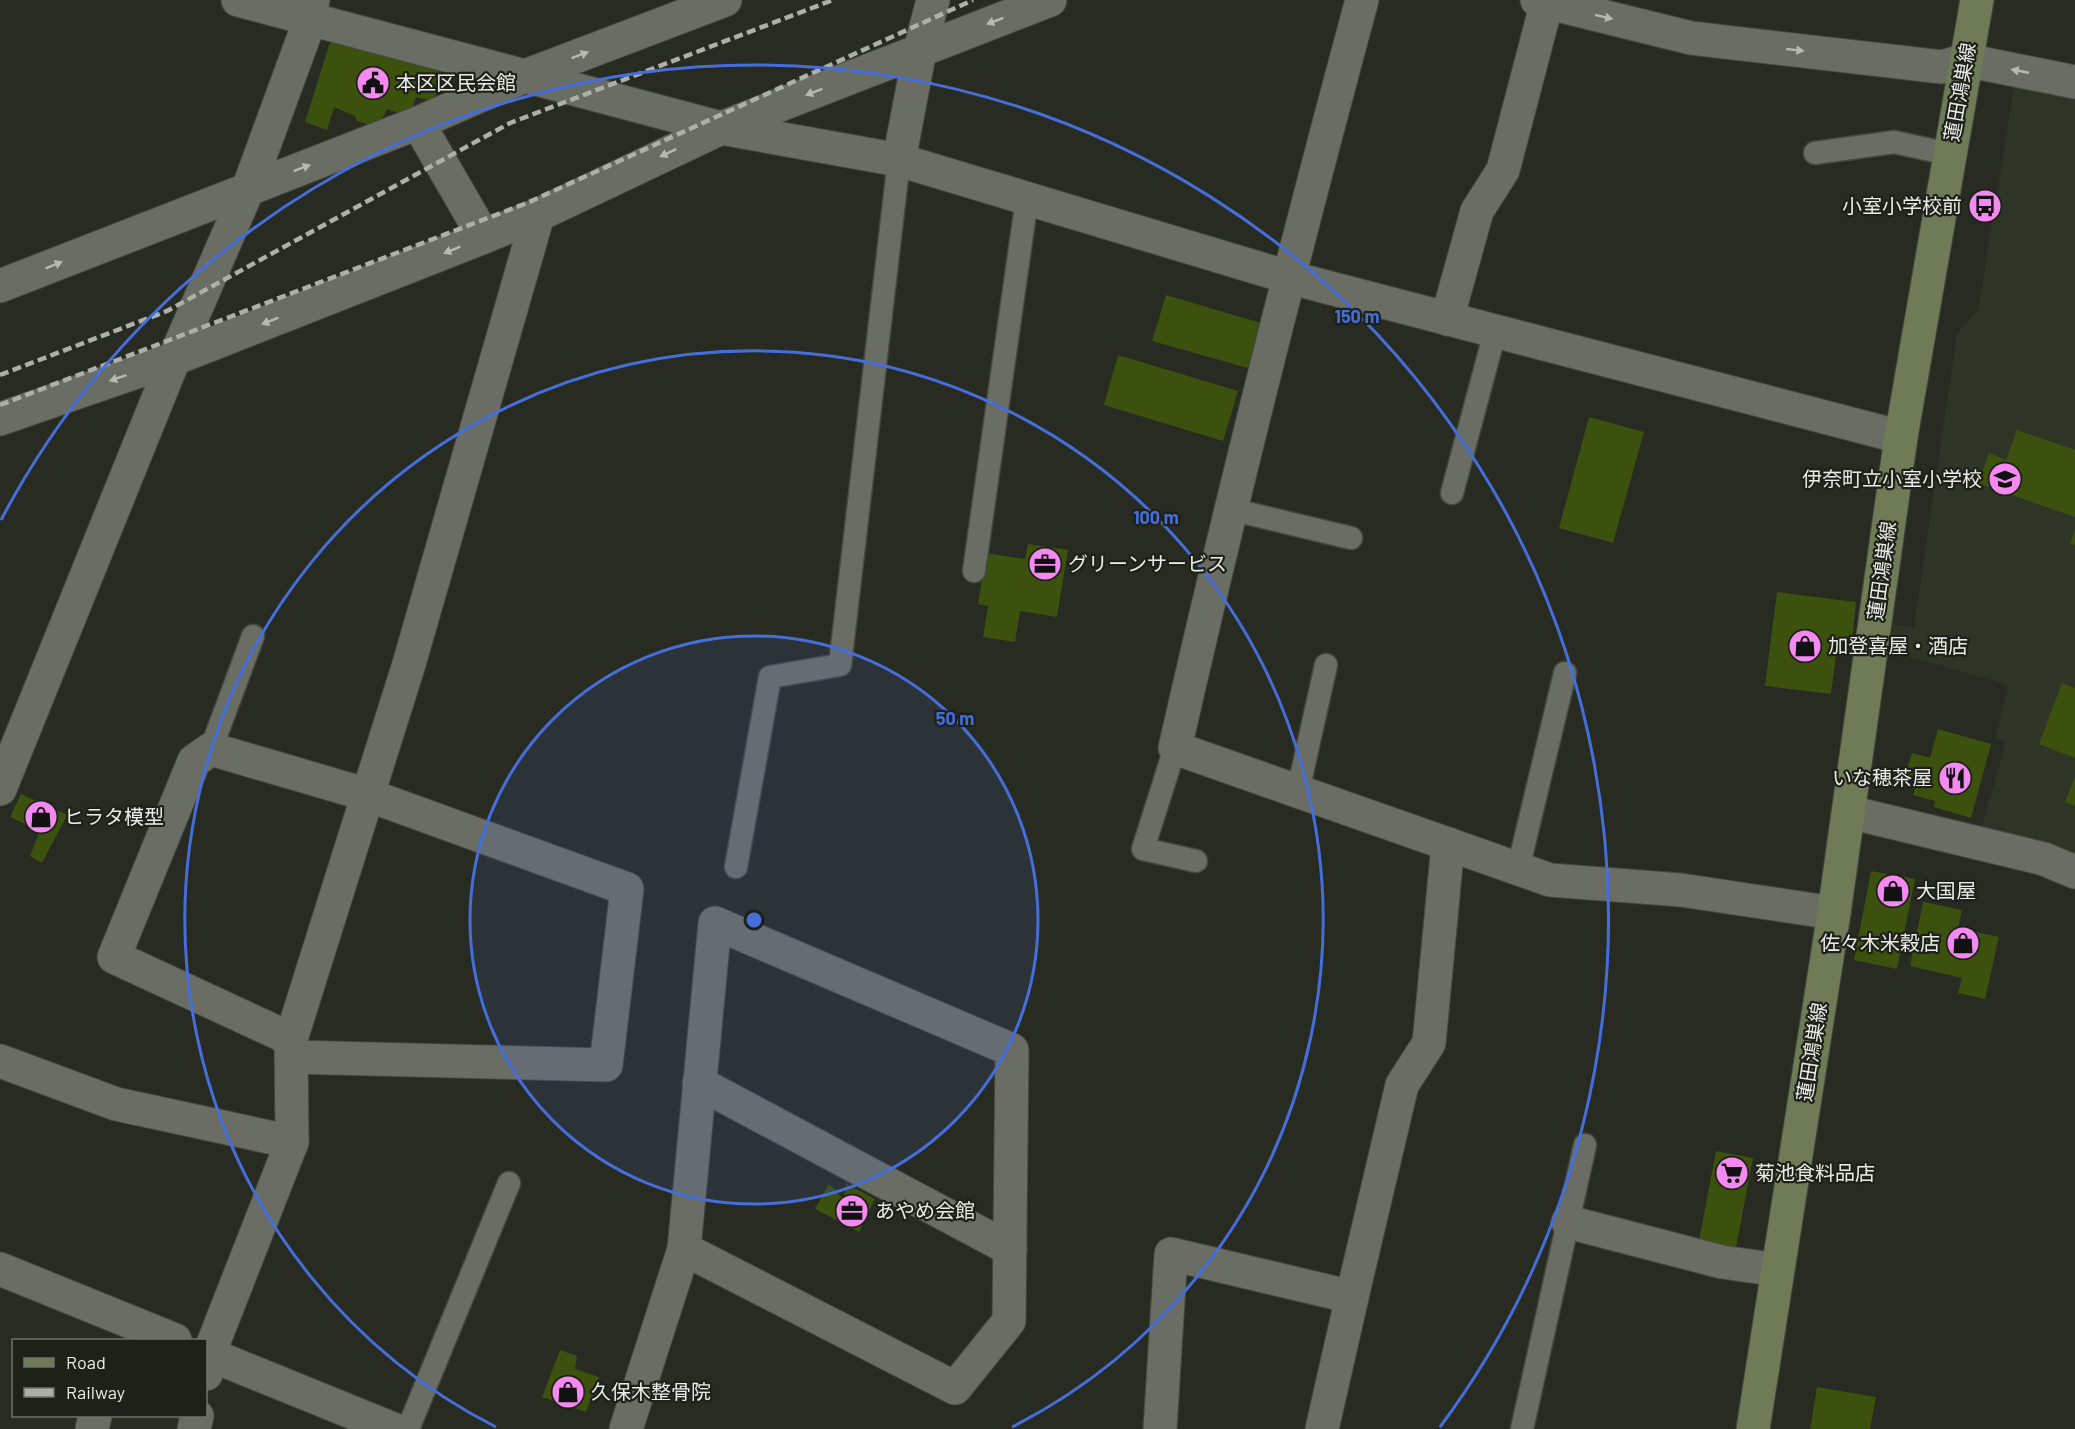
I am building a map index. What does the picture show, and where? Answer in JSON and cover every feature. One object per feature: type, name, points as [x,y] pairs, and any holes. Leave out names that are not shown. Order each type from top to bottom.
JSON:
[{"type":"main road","name":"蓮田鴻巣線","points":[[1753,1429],[1834,913],[1901,437],[1977,0]]},
{"type":"street","points":[[238,0],[312,10],[525,76],[721,128],[899,160],[1288,278],[1901,437]]},
{"type":"street","points":[[0,286],[418,123],[525,76],[724,0]]},
{"type":"street","points":[[899,160],[920,50],[933,0]]},
{"type":"street","points":[[0,419],[174,359],[484,237],[538,215],[721,128],[1050,0]]},
{"type":"street","points":[[1362,0],[1288,278],[1230,509],[1175,747],[1550,880],[1681,890],[1834,913]]},
{"type":"street","points":[[1447,319],[1477,211],[1503,170],[1542,1],[1691,38],[1942,67],[1965,60],[2075,82]]},
{"type":"street","points":[[0,789],[174,359],[248,189],[312,10]]},
{"type":"street","points":[[418,123],[484,237]]},
{"type":"street","points":[[393,1429],[207,1360],[292,1142],[291,1048],[409,664],[538,215]]},
{"type":"street","points":[[212,749],[368,795],[627,889],[606,1065],[291,1048],[114,957],[194,761],[212,749]]},
{"type":"street","points":[[1849,812],[2044,859],[2075,872]]},
{"type":"street","points":[[1322,1429],[1402,1085],[1429,1044],[1448,844]]},
{"type":"street","points":[[626,1429],[684,1249],[715,923],[1012,1050],[1009,1321],[955,1388],[684,1249]]},
{"type":"street","points":[[0,1061],[116,1104],[292,1142]]},
{"type":"street","points":[[699,1083],[1010,1249]]},
{"type":"street","points":[[1568,1222],[1722,1262],[1778,1270]]},
{"type":"street","points":[[1160,1429],[1171,1254],[1352,1297]]},
{"type":"street","points":[[0,1269],[114,1329],[165,1339]]},
{"type":"lane","points":[[1815,153],[1894,142],[1949,154]]},
{"type":"lane","points":[[736,867],[770,677],[840,665],[899,160]]},
{"type":"lane","points":[[974,571],[1027,199]]},
{"type":"lane","points":[[1452,493],[1495,332]]},
{"type":"lane","points":[[1230,509],[1351,538]]},
{"type":"lane","points":[[212,749],[253,636]]},
{"type":"lane","points":[[1298,791],[1326,665]]},
{"type":"lane","points":[[1518,869],[1565,673]]},
{"type":"lane","points":[[1175,747],[1143,849],[1196,861]]},
{"type":"lane","points":[[1522,1429],[1585,1145]]},
{"type":"lane","points":[[408,1429],[509,1183]]},
{"type":"shaded area","name":"伊奈町立小室小学校","points":[[2015,83],[2075,94],[2075,862],[1980,833],[2006,742],[1995,738],[2008,685],[1888,651],[1893,624],[1914,627],[1957,334],[1978,310]]},
{"type":"building","points":[[332,36],[441,72],[434,102],[416,97],[411,113],[404,115],[387,109],[381,121],[377,121],[375,126],[357,121],[355,116],[334,107],[327,130],[305,122]]},
{"type":"building","points":[[1166,295],[1261,323],[1248,368],[1152,341]]},
{"type":"building","points":[[1118,355],[1238,391],[1223,441],[1104,405]]},
{"type":"building","points":[[1589,417],[1644,432],[1613,543],[1559,528]]},
{"type":"building","points":[[2017,430],[2075,450],[2075,517],[1978,483],[1989,453],[2006,460]]},
{"type":"building","points":[[2075,530],[2075,545],[2070,544]]},
{"type":"building","points":[[1028,544],[1068,550],[1057,617],[1020,611],[1015,642],[983,637],[988,606],[978,604],[986,553],[1025,559]]},
{"type":"building","points":[[1777,592],[1856,602],[1852,641],[1838,639],[1831,694],[1765,686]]},
{"type":"building","points":[[2062,683],[2075,688],[2075,758],[2039,744]]},
{"type":"building","points":[[1938,729],[1991,744],[1971,818],[1934,807],[1935,801],[1913,795],[1917,780],[1905,776],[1912,753],[1930,758]]},
{"type":"building","points":[[2075,777],[2075,806],[2065,802]]},
{"type":"building","points":[[21,794],[67,815],[42,863],[30,856],[40,831],[10,817]]},
{"type":"building","points":[[1871,871],[1915,879],[1897,969],[1854,960]]},
{"type":"building","points":[[1923,902],[1962,910],[1958,928],[1999,937],[1985,999],[1958,993],[1962,978],[1910,966]]},
{"type":"building","points":[[1716,1151],[1753,1158],[1735,1253],[1698,1246]]},
{"type":"building","points":[[829,1184],[843,1198],[847,1184],[875,1199],[859,1232],[815,1209]]},
{"type":"building","points":[[560,1350],[577,1356],[575,1369],[599,1377],[586,1412],[542,1397]]},
{"type":"building","points":[[1817,1387],[1876,1397],[1870,1429],[1810,1429]]},
{"type":"railway","points":[[0,375],[167,311],[510,123],[833,0]]},
{"type":"railway","points":[[0,405],[527,203],[973,0]]},
{"type":"place","name":"本区区民会館","points":[[373,83]]},
{"type":"place","name":"小室小学校前","points":[[1985,206]]},
{"type":"place","name":"伊奈町立小室小学校","points":[[2005,479]]},
{"type":"place","name":"グリーンサービス","points":[[1045,564]]},
{"type":"place","name":"加登喜屋・酒店","points":[[1805,646]]},
{"type":"place","name":"いな穂茶屋","points":[[1955,778]]},
{"type":"place","name":"ヒラタ模型","points":[[41,817]]},
{"type":"place","name":"大国屋","points":[[1893,891]]},
{"type":"place","name":"佐々木米穀店","points":[[1963,943]]},
{"type":"place","name":"菊池食料品店","points":[[1732,1173]]},
{"type":"place","name":"あやめ会館","points":[[852,1211]]},
{"type":"place","name":"久保木整骨院","points":[[568,1392]]}]
